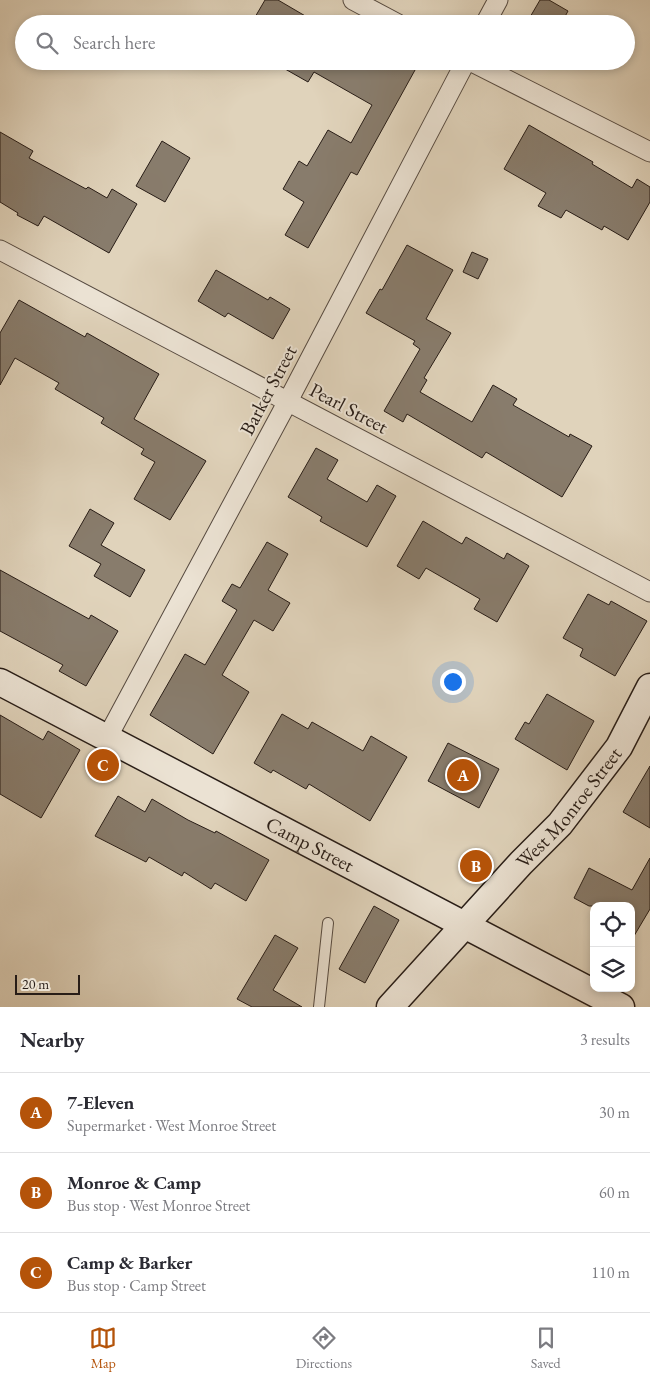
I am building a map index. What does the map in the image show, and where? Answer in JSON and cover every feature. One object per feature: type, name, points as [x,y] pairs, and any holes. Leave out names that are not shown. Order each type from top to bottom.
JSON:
[{"type":"street","points":[[353,0],[381,15]]},
{"type":"street","points":[[490,15],[498,0]]},
{"type":"street","name":"Barker Street","points":[[107,738],[288,401],[461,70]]},
{"type":"street","points":[[488,70],[650,152]]},
{"type":"street","name":"Pearl Street","points":[[0,250],[650,592]]},
{"type":"street","name":"Camp Street","points":[[0,682],[621,1007]]},
{"type":"street","name":"West Monroe Street","points":[[390,1007],[466,926],[521,863],[560,824],[618,747],[650,687]]},
{"type":"lane","points":[[320,1007],[328,923]]},
{"type":"building","points":[[265,0],[278,0],[304,15],[256,15]]},
{"type":"building","points":[[540,0],[549,0],[568,11],[566,15],[531,15]]},
{"type":"building","points":[[287,70],[415,70],[357,175],[351,172],[308,248],[285,235],[304,202],[283,189],[299,161],[307,166],[328,130],[351,143],[372,105],[314,72],[308,82]]},
{"type":"building","points":[[529,125],[593,162],[592,164],[632,188],[637,179],[650,187],[650,202],[628,240],[604,226],[602,230],[566,210],[561,218],[538,206],[546,193],[504,169]]},
{"type":"building","points":[[0,132],[33,151],[29,158],[86,189],[88,187],[107,198],[112,189],[137,204],[109,253],[44,216],[38,226],[17,215],[18,213],[0,202]]},
{"type":"building","points":[[162,141],[190,158],[165,202],[136,186]]},
{"type":"building","points":[[407,245],[453,270],[426,319],[451,333],[424,378],[427,380],[420,392],[472,422],[493,385],[517,399],[513,405],[569,437],[570,434],[592,446],[562,497],[486,452],[482,458],[407,414],[403,422],[384,411],[420,349],[413,344],[415,341],[366,313],[380,289],[382,290]]},
{"type":"building","points":[[472,252],[488,259],[478,279],[463,272]]},
{"type":"building","points":[[216,270],[268,300],[270,297],[290,309],[273,339],[228,313],[225,317],[198,301]]},
{"type":"building","points":[[19,300],[85,337],[87,333],[159,374],[134,419],[206,461],[170,520],[134,499],[155,462],[141,454],[144,449],[101,423],[104,418],[55,389],[59,383],[15,358],[0,385],[0,333]]},
{"type":"building","points":[[316,448],[338,460],[327,479],[367,502],[377,485],[396,496],[367,547],[320,521],[322,517],[288,497]]},
{"type":"building","points":[[90,509],[114,523],[101,545],[145,570],[130,597],[94,576],[101,564],[69,546]]},
{"type":"building","points":[[423,521],[462,544],[466,537],[504,559],[507,553],[529,566],[497,622],[474,609],[480,599],[426,568],[419,579],[397,566]]},
{"type":"building","points":[[267,542],[288,554],[268,590],[290,603],[273,631],[254,620],[222,675],[249,692],[213,754],[150,715],[185,654],[205,665],[237,610],[222,601],[232,584],[240,588]]},
{"type":"building","points":[[0,570],[89,619],[91,615],[118,631],[86,686],[59,671],[63,665],[0,631]]},
{"type":"building","points":[[588,594],[609,605],[611,601],[647,621],[615,676],[580,656],[583,649],[563,638]]},
{"type":"building","points":[[547,694],[594,721],[567,770],[515,739],[525,722],[529,724]]},
{"type":"building","points":[[282,714],[308,729],[312,722],[363,751],[371,736],[407,757],[370,821],[309,784],[306,789],[273,770],[271,773],[254,763]]},
{"type":"building","points":[[0,715],[43,740],[48,731],[80,750],[41,818],[0,794]]},
{"type":"building","points":[[448,743],[499,769],[479,808],[428,781]]},
{"type":"building","points":[[650,766],[650,828],[623,812]]},
{"type":"building","points":[[118,796],[145,812],[152,799],[188,820],[215,833],[216,831],[269,860],[246,901],[215,883],[211,889],[184,872],[182,876],[149,857],[146,862],[95,836]]},
{"type":"building","points":[[650,858],[650,909],[635,934],[635,902],[590,902],[589,906],[574,898],[589,868],[632,890]]},
{"type":"building","points":[[374,906],[399,920],[365,983],[339,969]]},
{"type":"building","points":[[275,935],[298,948],[273,990],[302,1007],[252,1007],[237,999]]},
{"type":"place","name":"Camp & Barker","points":[[103,765]]},
{"type":"place","name":"7-Eleven","points":[[463,775]]},
{"type":"place","name":"Monroe & Camp","points":[[476,866]]}]
